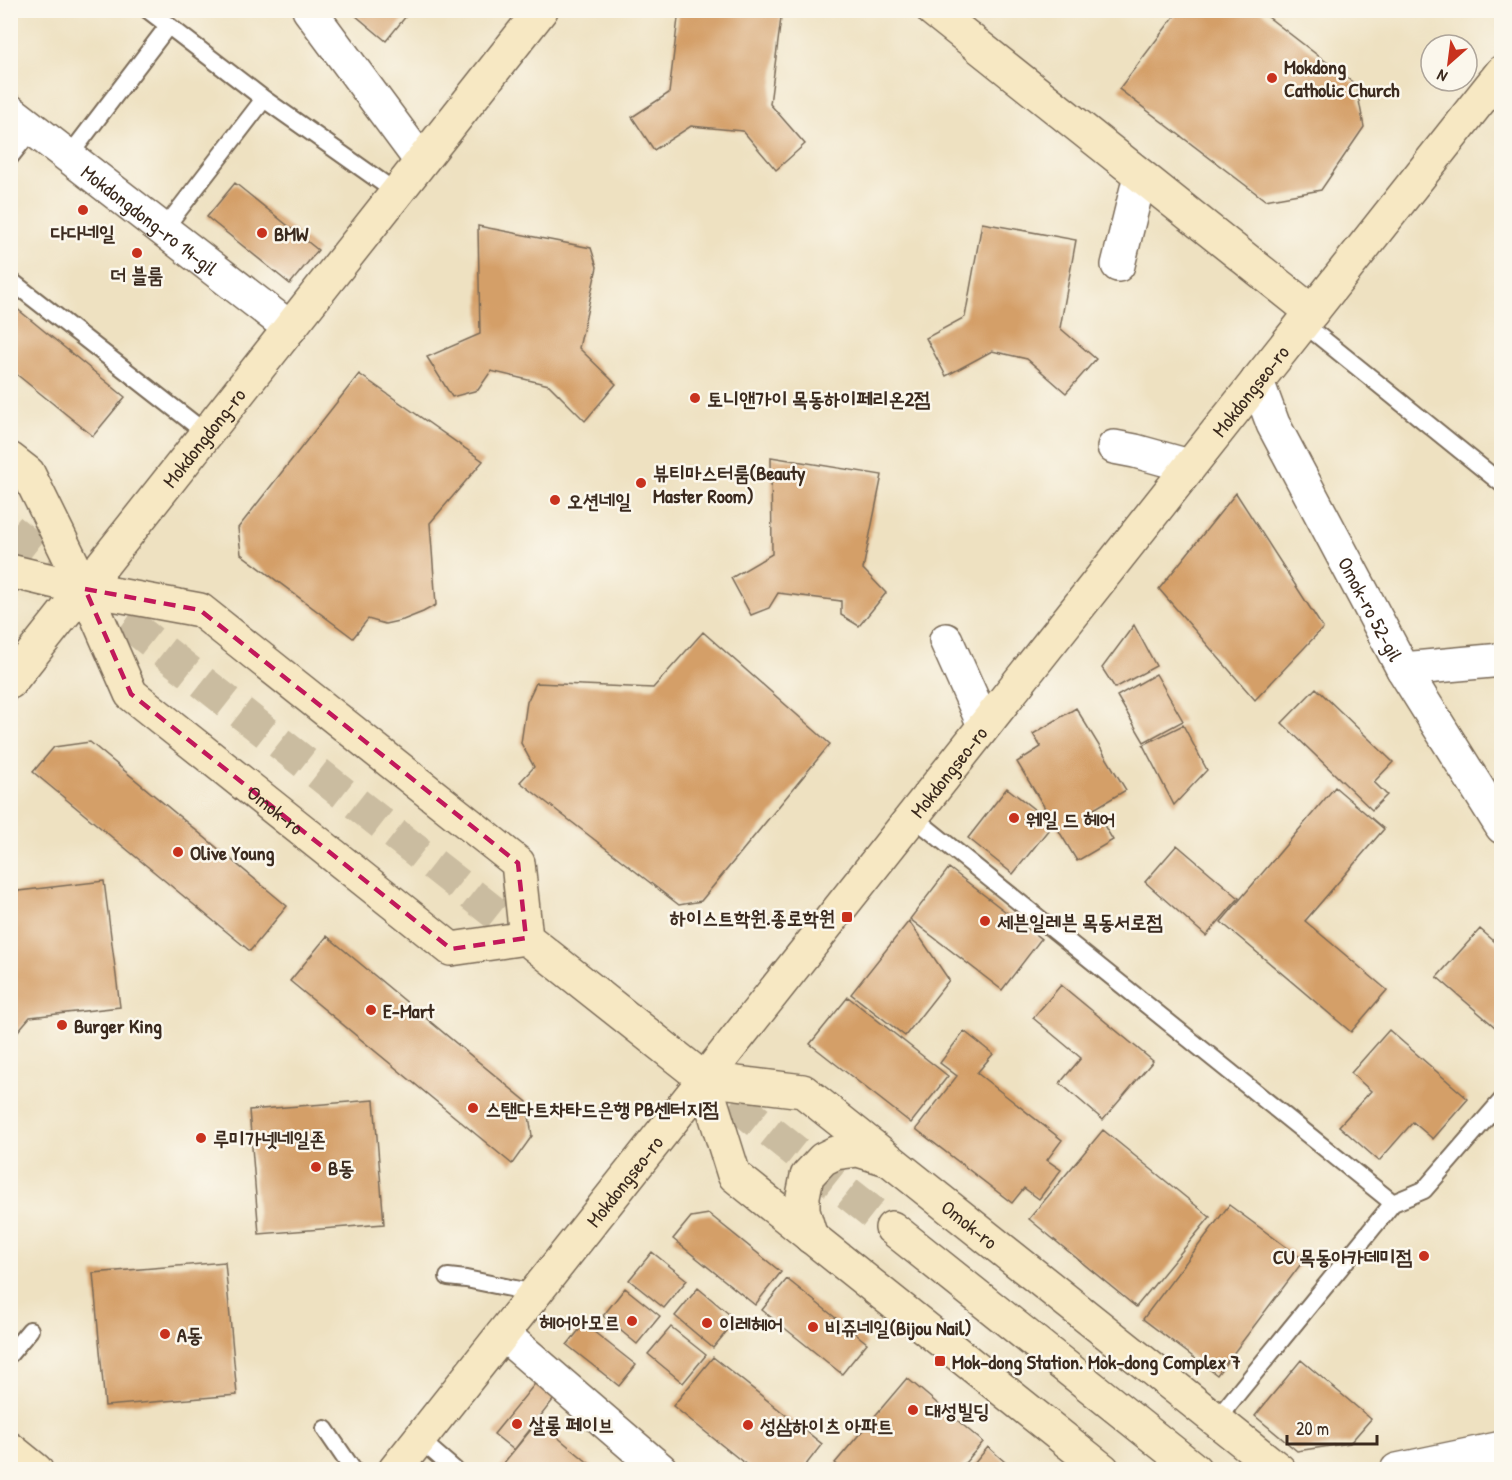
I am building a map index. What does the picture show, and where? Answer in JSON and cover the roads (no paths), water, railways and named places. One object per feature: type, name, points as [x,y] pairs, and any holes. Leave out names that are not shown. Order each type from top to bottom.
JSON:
[{"type":"main road","name":"Mokdongdong-ro","points":[[10,682],[541,10]]},
{"type":"main road","points":[[933,10],[1140,176],[1307,317]]},
{"type":"main road","name":"Mokdongseo-ro","points":[[395,1470],[1502,72]]},
{"type":"main road","name":"Omok-ro","points":[[10,459],[28,473],[85,589],[131,694],[451,949],[526,938]]},
{"type":"main road","points":[[10,571],[85,589],[200,610],[518,863],[526,938],[704,1079],[734,1175],[1103,1470]]},
{"type":"main road","name":"Omok-ro","points":[[704,1079],[803,1090],[1279,1470]]},
{"type":"main road","points":[[811,1237],[803,1211],[807,1176],[824,1159],[835,1153],[858,1150],[889,1159]]},
{"type":"main road","points":[[892,1228],[1195,1470]]},
{"type":"main road","points":[[10,1449],[36,1470]]},
{"type":"street","points":[[309,10],[421,161]]},
{"type":"street","name":"Mokdongdong-ro 14-gil","points":[[22,119],[290,328]]},
{"type":"street","points":[[1118,265],[1140,176]]},
{"type":"street","name":"Omok-ro 52-gil","points":[[1257,381],[1273,424],[1403,669],[1502,827]]},
{"type":"street","points":[[1114,447],[1135,450],[1189,466]]},
{"type":"street","points":[[946,640],[984,725]]},
{"type":"street","points":[[1403,669],[1502,660]]},
{"type":"street","points":[[502,1334],[661,1470]]},
{"type":"street","points":[[1397,1470],[1502,1448]]},
{"type":"lane","points":[[148,10],[264,99],[397,193]]},
{"type":"lane","points":[[69,156],[168,26]]},
{"type":"lane","points":[[164,229],[264,99]]},
{"type":"lane","points":[[10,157],[22,119]]},
{"type":"lane","points":[[10,280],[207,434]]},
{"type":"lane","points":[[1307,317],[1502,484]]},
{"type":"lane","points":[[912,816],[1393,1203]]},
{"type":"lane","points":[[1216,1420],[1393,1203],[1424,1190],[1502,1100]]},
{"type":"lane","points":[[448,1277],[535,1293]]},
{"type":"lane","points":[[10,1354],[30,1330]]},
{"type":"lane","points":[[325,1429],[353,1470]]},
{"type":"lane","points":[[419,1439],[455,1470]]},
{"type":"tunnel","points":[[10,530],[543,951]]},
{"type":"tunnel","points":[[694,1071],[892,1228]]},
{"type":"place","name":"Mokdong Catholic Church","points":[[1272,78]]},
{"type":"place","name":"다다네일","points":[[83,210]]},
{"type":"place","name":"BMW","points":[[262,233]]},
{"type":"place","name":"더 블룸","points":[[137,253]]},
{"type":"place","name":"토니앤가이 목동하이페리온2점","points":[[695,398]]},
{"type":"place","name":"뷰티마스터룸(Beauty Master Room)","points":[[641,483]]},
{"type":"place","name":"오션네일","points":[[555,500]]},
{"type":"place","name":"웨일 드 헤어","points":[[1014,818]]},
{"type":"place","name":"Olive Young","points":[[178,852]]},
{"type":"place","name":"하이스트학원.종로학원","points":[[847,917]]},
{"type":"place","name":"세븐일레븐 목동서로점","points":[[985,921]]},
{"type":"place","name":"E-Mart","points":[[371,1010]]},
{"type":"place","name":"Burger King","points":[[62,1025]]},
{"type":"place","name":"스탠다트차타드은행 PB센터지점","points":[[473,1108]]},
{"type":"place","name":"루미가넷네일존","points":[[201,1138]]},
{"type":"place","name":"B동","points":[[316,1167]]},
{"type":"place","name":"CU 목동아카데미점","points":[[1424,1256]]},
{"type":"place","name":"헤어아모르","points":[[632,1321]]},
{"type":"place","name":"이레헤어","points":[[707,1323]]},
{"type":"place","name":"비쥬네일(Bijou Nail)","points":[[813,1327]]},
{"type":"place","name":"A동","points":[[165,1334]]},
{"type":"place","name":"Mok-dong Station. Mok-dong Complex 7","points":[[940,1361]]},
{"type":"place","name":"대성빌딩","points":[[913,1410]]},
{"type":"place","name":"살롱 페이브","points":[[517,1424]]},
{"type":"place","name":"성삼하이츠 아파트","points":[[748,1425]]}]
